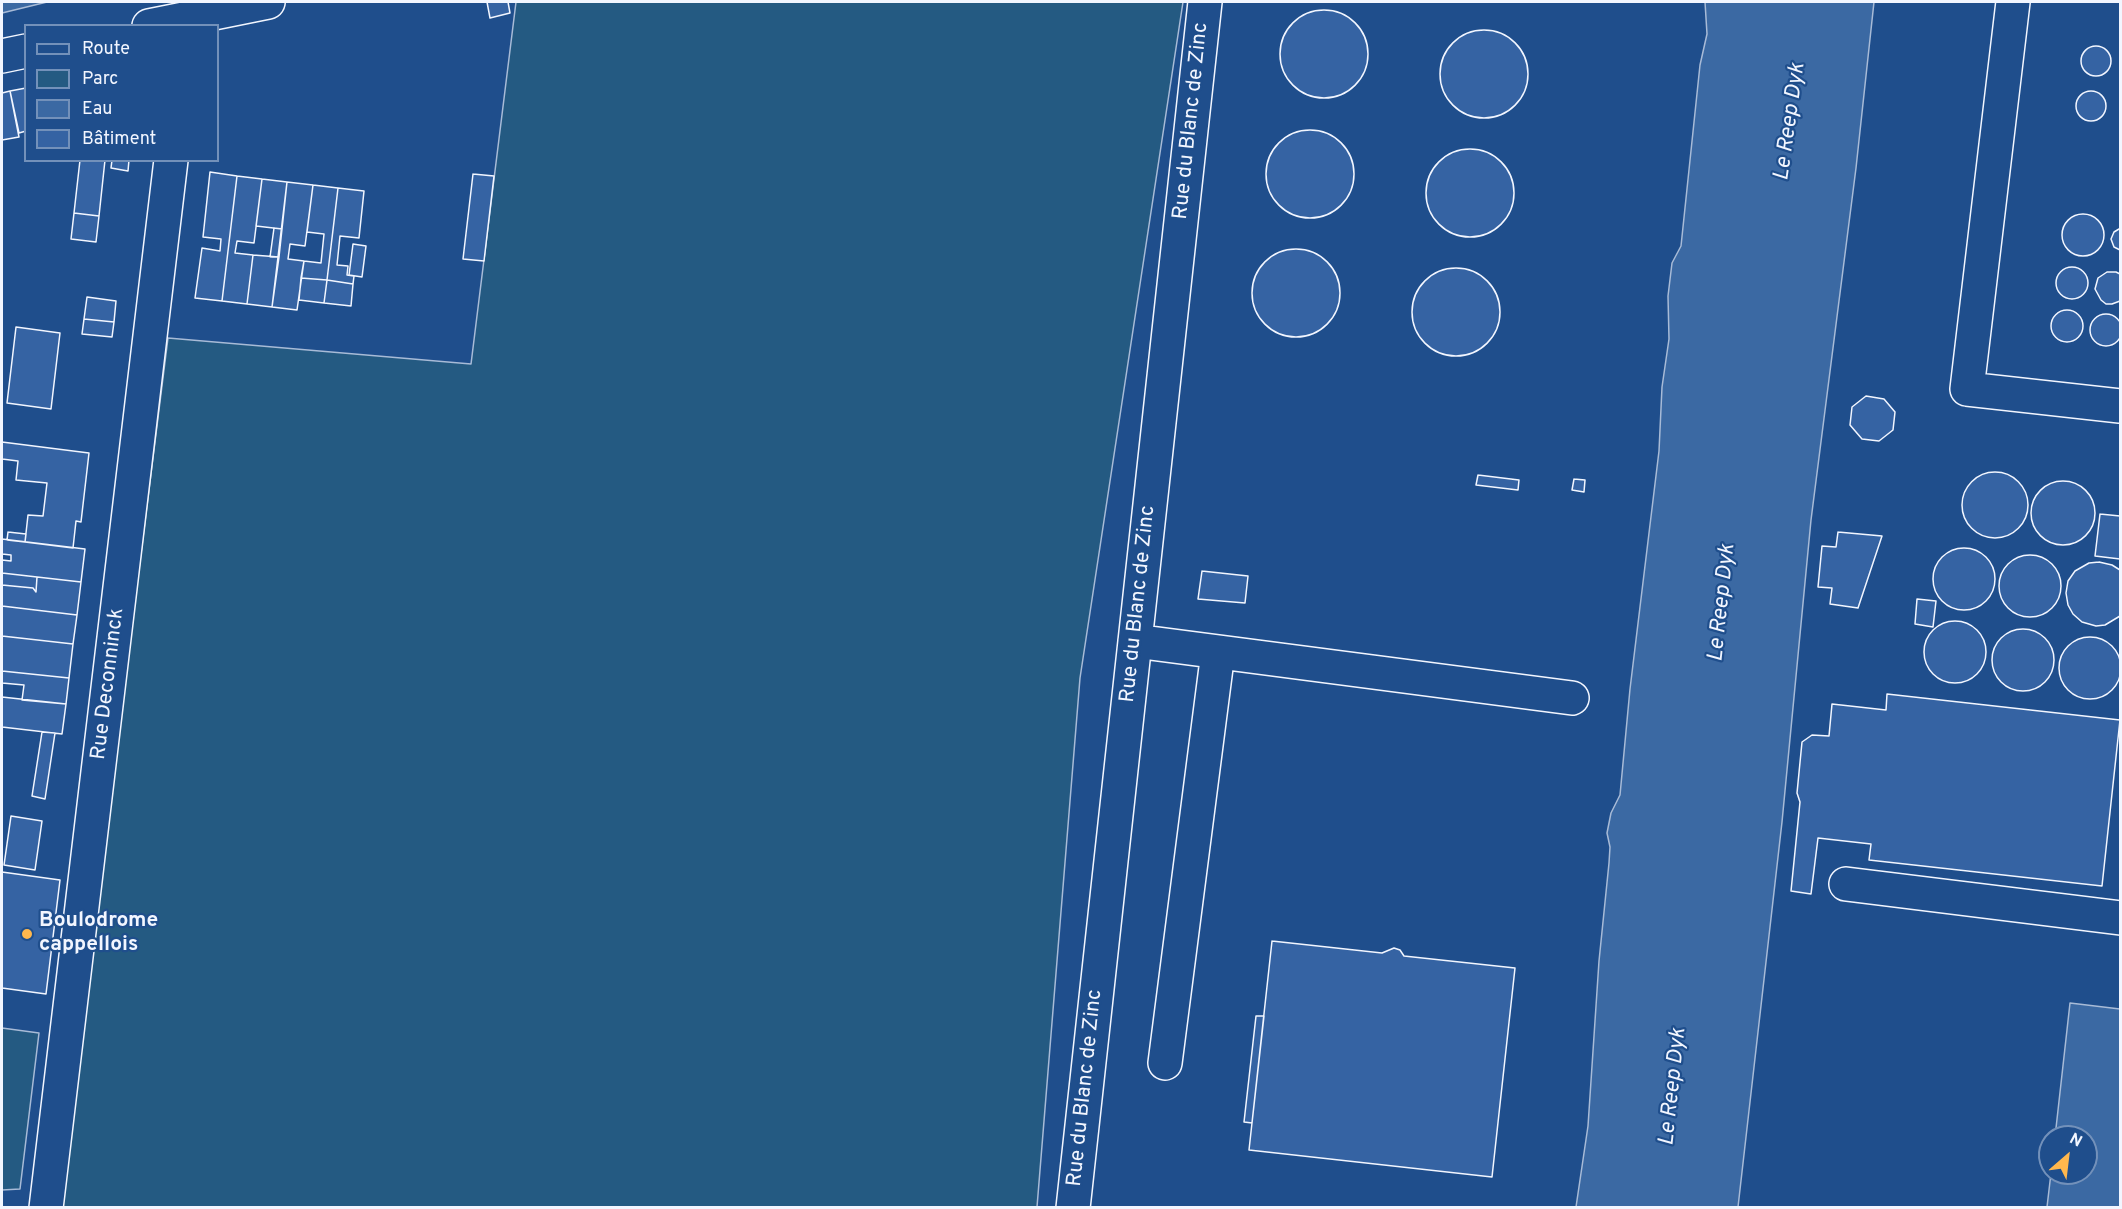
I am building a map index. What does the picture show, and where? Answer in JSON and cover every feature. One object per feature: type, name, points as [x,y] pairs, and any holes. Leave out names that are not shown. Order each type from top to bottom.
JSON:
[{"type":"street","points":[[166,24],[268,2]]},
{"type":"street","name":"Rue du Blanc de Zinc","points":[[1073,1208],[1205,2]]},
{"type":"street","points":[[2013,2],[1967,389],[2121,406]]},
{"type":"street","points":[[2,56],[24,51]]},
{"type":"street","name":"Rue Deconninck","points":[[46,1208],[171,162]]},
{"type":"street","points":[[1135,640],[1572,698]]},
{"type":"street","points":[[1165,1063],[1218,652]]},
{"type":"street","points":[[1846,885],[2121,918]]},
{"type":"green space","points":[[516,2],[1183,2],[1080,678],[1037,1207],[59,1208],[168,338],[471,364]]},
{"type":"green space","points":[[2,1028],[39,1033],[20,1189],[2,1190]]},
{"type":"water","points":[[2,2],[47,2],[2,13]]},
{"type":"water","name":"Le Reep Dyk","points":[[1705,2],[1874,2],[1856,168],[1811,520],[1782,822],[1738,1207],[1576,1207],[1588,1126],[1599,961],[1609,863],[1610,847],[1607,833],[1611,813],[1620,795],[1630,689],[1659,451],[1662,387],[1669,339],[1668,296],[1672,263],[1681,246],[1700,65],[1707,34]]},
{"type":"water","points":[[2070,1003],[2120,1009],[2120,1207],[2047,1207],[2050,1185],[2098,1185],[2098,1125],[2056,1125]]},
{"type":"building","points":[[487,2],[508,2],[510,13],[490,18]]},
{"type":"building","points":[[1324,10],[1341,13],[1355,23],[1365,37],[1368,54],[1365,71],[1355,85],[1341,95],[1324,98],[1307,95],[1293,85],[1283,71],[1280,54],[1283,37],[1293,23],[1307,13]]},
{"type":"building","points":[[1484,30],[1501,33],[1515,43],[1525,57],[1528,74],[1525,91],[1515,105],[1501,115],[1484,118],[1467,115],[1453,105],[1443,91],[1440,74],[1443,57],[1453,43],[1467,33]]},
{"type":"building","points":[[2096,46],[2107,50],[2111,61],[2107,72],[2096,76],[2085,72],[2081,61],[2085,50]]},
{"type":"building","points":[[24,88],[24,132],[19,133],[10,91]]},
{"type":"building","points":[[10,91],[19,137],[2,140],[2,93]]},
{"type":"building","points":[[2091,91],[2102,95],[2106,106],[2102,117],[2091,121],[2080,117],[2076,106],[2080,95]]},
{"type":"building","points":[[1310,130],[1327,133],[1341,143],[1351,157],[1354,174],[1351,191],[1341,205],[1327,215],[1310,218],[1293,215],[1279,205],[1269,191],[1266,174],[1269,157],[1279,143],[1293,133]]},
{"type":"building","points":[[1470,149],[1487,152],[1501,162],[1511,176],[1514,193],[1511,210],[1501,224],[1487,234],[1470,237],[1453,234],[1439,224],[1429,210],[1426,193],[1429,176],[1439,162],[1453,152]]},
{"type":"building","points":[[80,162],[105,162],[99,216],[74,213]]},
{"type":"building","points":[[112,162],[129,162],[128,171],[111,168]]},
{"type":"building","points":[[210,172],[237,176],[222,301],[195,298],[202,248],[220,251],[221,239],[203,237]]},
{"type":"building","points":[[473,174],[494,176],[484,261],[463,259]]},
{"type":"building","points":[[237,176],[262,179],[254,243],[237,241],[235,253],[253,255],[247,304],[222,301]]},
{"type":"building","points":[[262,179],[287,182],[282,229],[256,226]]},
{"type":"building","points":[[287,182],[313,185],[305,246],[290,244],[288,259],[304,261],[297,310],[272,307]]},
{"type":"building","points":[[313,185],[338,188],[327,280],[301,278],[304,261],[321,263],[324,234],[307,232]]},
{"type":"building","points":[[338,188],[364,191],[359,238],[340,236],[337,265],[348,266],[347,275],[354,276],[353,284],[327,280]]},
{"type":"building","points":[[74,213],[99,216],[96,242],[71,239]]},
{"type":"building","points":[[2083,214],[2091,215],[2098,220],[2103,227],[2103,243],[2098,250],[2091,255],[2083,256],[2075,255],[2068,250],[2063,243],[2062,235],[2063,227],[2068,220],[2075,215]]},
{"type":"building","points":[[274,228],[282,229],[279,257],[270,257]]},
{"type":"building","points":[[2120,229],[2120,250],[2114,247],[2111,239],[2114,232]]},
{"type":"building","points":[[353,244],[366,246],[362,277],[349,275]]},
{"type":"building","points":[[1296,249],[1313,252],[1327,262],[1337,276],[1340,293],[1337,310],[1327,324],[1313,334],[1296,337],[1279,334],[1265,324],[1255,310],[1252,293],[1255,276],[1265,262],[1279,252]]},
{"type":"building","points":[[253,255],[279,257],[272,307],[247,304]]},
{"type":"building","points":[[2072,267],[2083,272],[2088,283],[2083,294],[2072,299],[2061,294],[2056,283],[2061,272]]},
{"type":"building","points":[[1456,268],[1473,271],[1487,281],[1497,295],[1500,312],[1497,329],[1487,343],[1473,353],[1456,356],[1439,353],[1425,343],[1415,329],[1412,312],[1415,295],[1425,281],[1439,271]]},
{"type":"building","points":[[2107,272],[2120,274],[2120,301],[2112,304],[2106,304],[2101,300],[2095,289],[2098,278]]},
{"type":"building","points":[[301,278],[327,280],[324,303],[299,300]]},
{"type":"building","points":[[327,280],[353,284],[351,306],[324,303]]},
{"type":"building","points":[[87,297],[116,301],[114,322],[84,319]]},
{"type":"building","points":[[2067,310],[2078,315],[2083,326],[2078,337],[2067,342],[2056,337],[2051,326],[2056,315]]},
{"type":"building","points":[[2106,314],[2117,319],[2122,330],[2117,341],[2106,346],[2095,341],[2090,330],[2095,319]]},
{"type":"building","points":[[84,319],[114,322],[112,337],[82,334]]},
{"type":"building","points":[[16,327],[60,333],[51,409],[7,403]]},
{"type":"building","points":[[1866,396],[1884,399],[1895,412],[1893,430],[1879,441],[1862,439],[1850,425],[1852,407]]},
{"type":"building","points":[[2,442],[89,453],[81,522],[76,521],[73,548],[25,542],[28,515],[43,516],[47,483],[16,480],[18,461],[2,459]]},
{"type":"building","points":[[1995,472],[2007,475],[2018,482],[2025,493],[2028,505],[2025,517],[2018,528],[2007,535],[1995,538],[1983,535],[1972,528],[1965,517],[1962,505],[1965,493],[1972,482],[1983,475]]},
{"type":"building","points":[[1478,475],[1519,480],[1518,490],[1476,485]]},
{"type":"building","points":[[1574,479],[1585,480],[1584,492],[1572,490]]},
{"type":"building","points":[[2057,481],[2069,481],[2086,490],[2093,501],[2095,513],[2093,525],[2086,536],[2069,545],[2057,545],[2045,540],[2036,531],[2031,519],[2031,507],[2036,495],[2045,486]]},
{"type":"building","points":[[2100,514],[2120,516],[2120,559],[2095,556]]},
{"type":"building","points":[[8,532],[26,534],[25,542],[7,540]]},
{"type":"building","points":[[1838,532],[1882,536],[1858,608],[1830,604],[1832,588],[1818,587],[1822,546],[1836,547]]},
{"type":"building","points":[[2,539],[85,549],[81,582],[2,573],[2,560],[11,561],[11,555],[2,554]]},
{"type":"building","points":[[1958,548],[1970,548],[1986,557],[1993,567],[1995,579],[1993,591],[1986,601],[1970,610],[1958,610],[1947,605],[1938,596],[1933,585],[1933,573],[1938,562],[1947,553]]},
{"type":"building","points":[[2024,555],[2036,555],[2052,564],[2059,574],[2061,586],[2059,598],[2052,608],[2036,617],[2024,617],[2013,612],[2004,603],[1999,592],[1999,580],[2004,569],[2013,560]]},
{"type":"building","points":[[2099,562],[2112,565],[2120,570],[2120,616],[2105,625],[2096,626],[2082,622],[2073,614],[2068,605],[2066,593],[2068,581],[2075,571],[2089,563]]},
{"type":"building","points":[[1202,571],[1248,576],[1245,603],[1198,599]]},
{"type":"building","points":[[2,573],[37,577],[36,592],[33,588],[2,585]]},
{"type":"building","points":[[37,577],[81,582],[77,615],[2,606],[2,585],[33,588],[36,592]]},
{"type":"building","points":[[1917,599],[1936,601],[1933,627],[1915,624]]},
{"type":"building","points":[[2,606],[77,615],[73,644],[2,636]]},
{"type":"building","points":[[1949,621],[1961,621],[1977,630],[1984,640],[1986,652],[1984,664],[1977,674],[1961,683],[1949,683],[1938,678],[1929,669],[1924,658],[1924,646],[1929,635],[1938,626]]},
{"type":"building","points":[[2017,629],[2029,629],[2045,638],[2052,648],[2054,660],[2052,672],[2045,682],[2029,691],[2017,691],[2006,686],[1997,677],[1992,666],[1992,654],[1997,643],[2006,634]]},
{"type":"building","points":[[2,636],[73,644],[69,678],[2,671]]},
{"type":"building","points":[[2084,637],[2096,637],[2112,646],[2119,656],[2121,668],[2119,680],[2112,690],[2096,699],[2084,699],[2073,694],[2064,685],[2059,674],[2059,662],[2064,651],[2073,642]]},
{"type":"building","points":[[2,671],[69,678],[66,704],[22,700],[24,685],[2,683]]},
{"type":"building","points":[[1887,694],[2120,720],[2102,886],[1869,860],[1871,844],[1818,838],[1811,894],[1791,891],[1800,802],[1797,793],[1802,742],[1812,735],[1829,736],[1832,704],[1886,710]]},
{"type":"building","points":[[2,697],[66,704],[62,734],[2,727]]},
{"type":"building","points":[[42,732],[55,733],[45,799],[32,796]]},
{"type":"building","points":[[11,816],[42,821],[35,870],[4,865]]},
{"type":"building","name":"Boulodrome cappellois","points":[[2,872],[60,880],[46,994],[2,988]]},
{"type":"building","points":[[1272,941],[1382,953],[1394,948],[1400,950],[1404,956],[1515,968],[1492,1177],[1249,1150]]},
{"type":"building","points":[[1256,1016],[1264,1016],[1252,1123],[1244,1122]]},
{"type":"place","name":"Boulodrome cappellois","points":[[27,934]]}]
